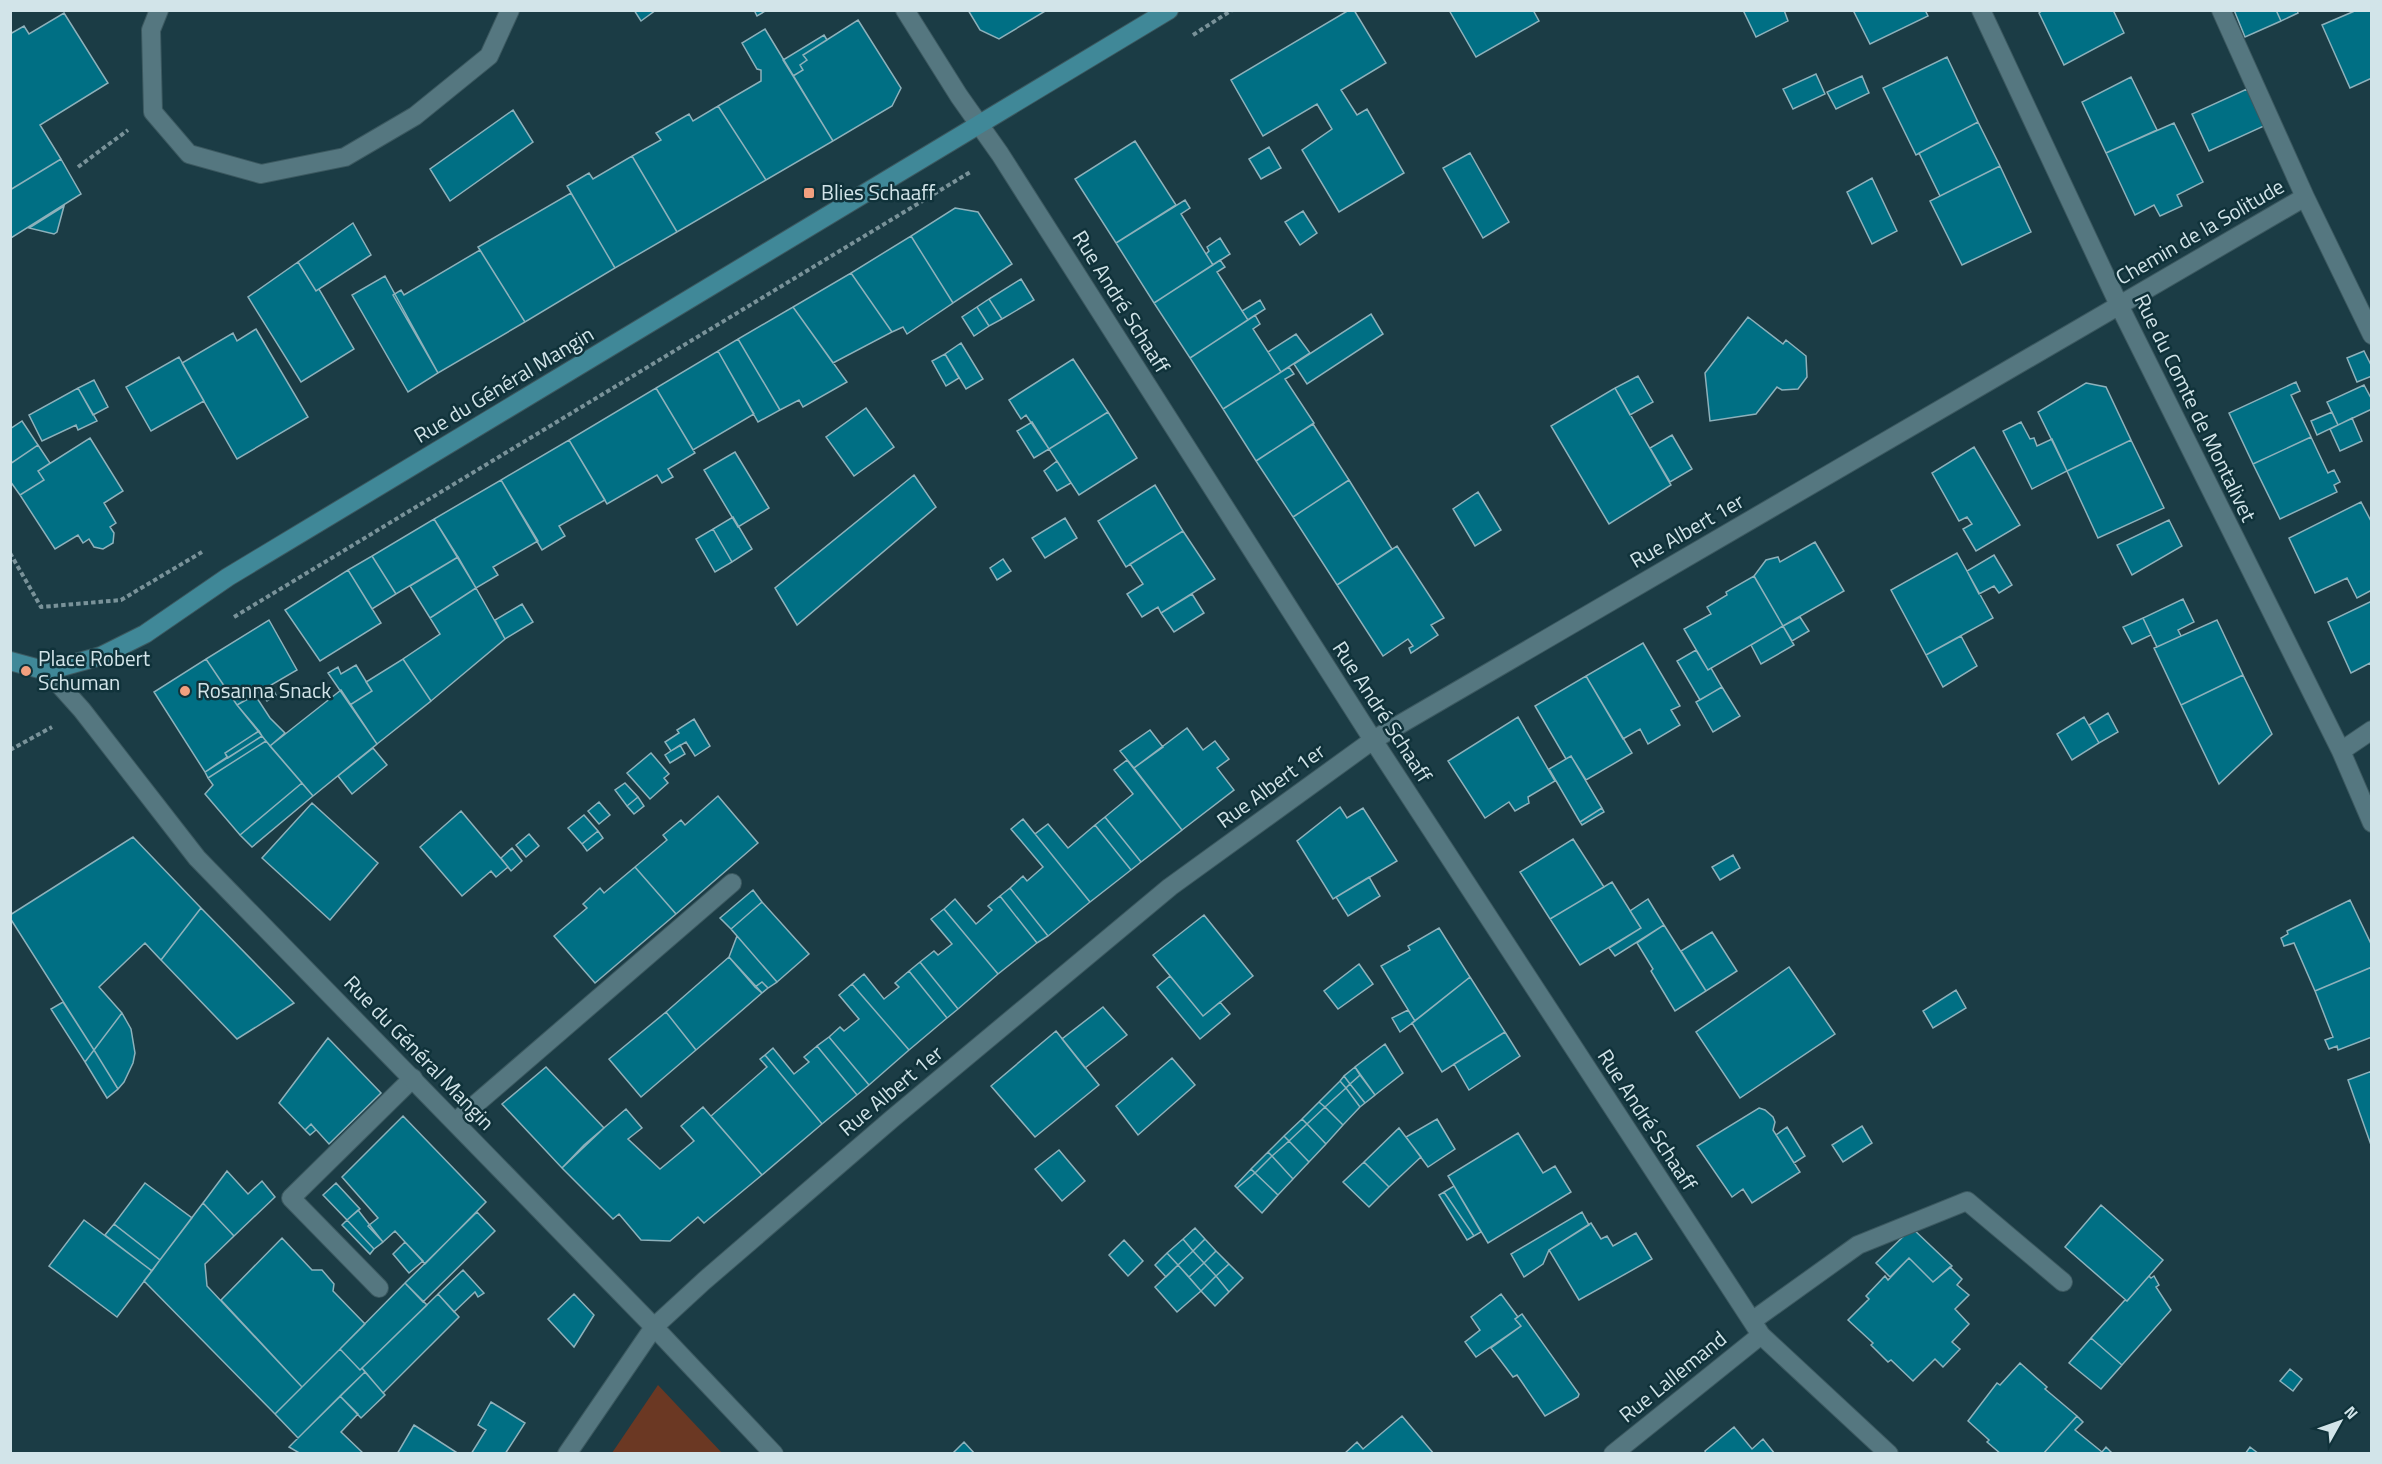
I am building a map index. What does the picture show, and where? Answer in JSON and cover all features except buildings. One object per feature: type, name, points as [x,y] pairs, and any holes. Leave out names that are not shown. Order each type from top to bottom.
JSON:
[{"type":"main road","name":"Rue du Général Mangin","points":[[47,671],[101,656],[146,634],[228,577],[1169,10]]},
{"type":"main road","points":[[10,661],[47,671]]},
{"type":"street","points":[[159,10],[151,30],[153,112],[189,154],[261,174],[345,157],[415,116],[489,56],[510,10]]},
{"type":"street","name":"Rue André Schaaff","points":[[905,10],[1000,154],[1373,740],[1756,1328],[1889,1454]]},
{"type":"street","name":"Rue du Comte de Montalivet","points":[[1981,10],[2119,305],[2340,751],[2372,823]]},
{"type":"street","name":"Chemin de la Solitude","points":[[2222,10],[2305,197],[2372,335]]},
{"type":"street","name":"Chemin de la Solitude","points":[[2119,305],[2305,197]]},
{"type":"street","name":"Rue Albert 1er","points":[[567,1454],[654,1327],[893,1118],[1170,887],[1373,740],[2119,305]]},
{"type":"street","name":"Rue du Général Mangin","points":[[47,671],[82,710],[197,858],[413,1078],[774,1454]]},
{"type":"street","points":[[2340,751],[2372,730]]},
{"type":"street","points":[[455,1122],[732,883]]},
{"type":"street","points":[[379,1288],[291,1198],[413,1078]]},
{"type":"street","points":[[1756,1328],[1858,1245],[1967,1201],[2063,1282]]},
{"type":"street","name":"Rue Lallemand","points":[[1613,1454],[1756,1328]]},
{"type":"path","points":[[1192,35],[1232,10]]},
{"type":"path","points":[[78,167],[153,112]]},
{"type":"path","points":[[230,619],[1000,154]]},
{"type":"path","points":[[10,553],[41,607],[121,600]]},
{"type":"shaded area","points":[[658,1385],[722,1453],[612,1453]]},
{"type":"place","name":"Blies Schaaff","points":[[809,193]]},
{"type":"place","name":"Place Robert Schuman","points":[[26,671]]},
{"type":"place","name":"Rosanna Snack","points":[[185,691]]}]
